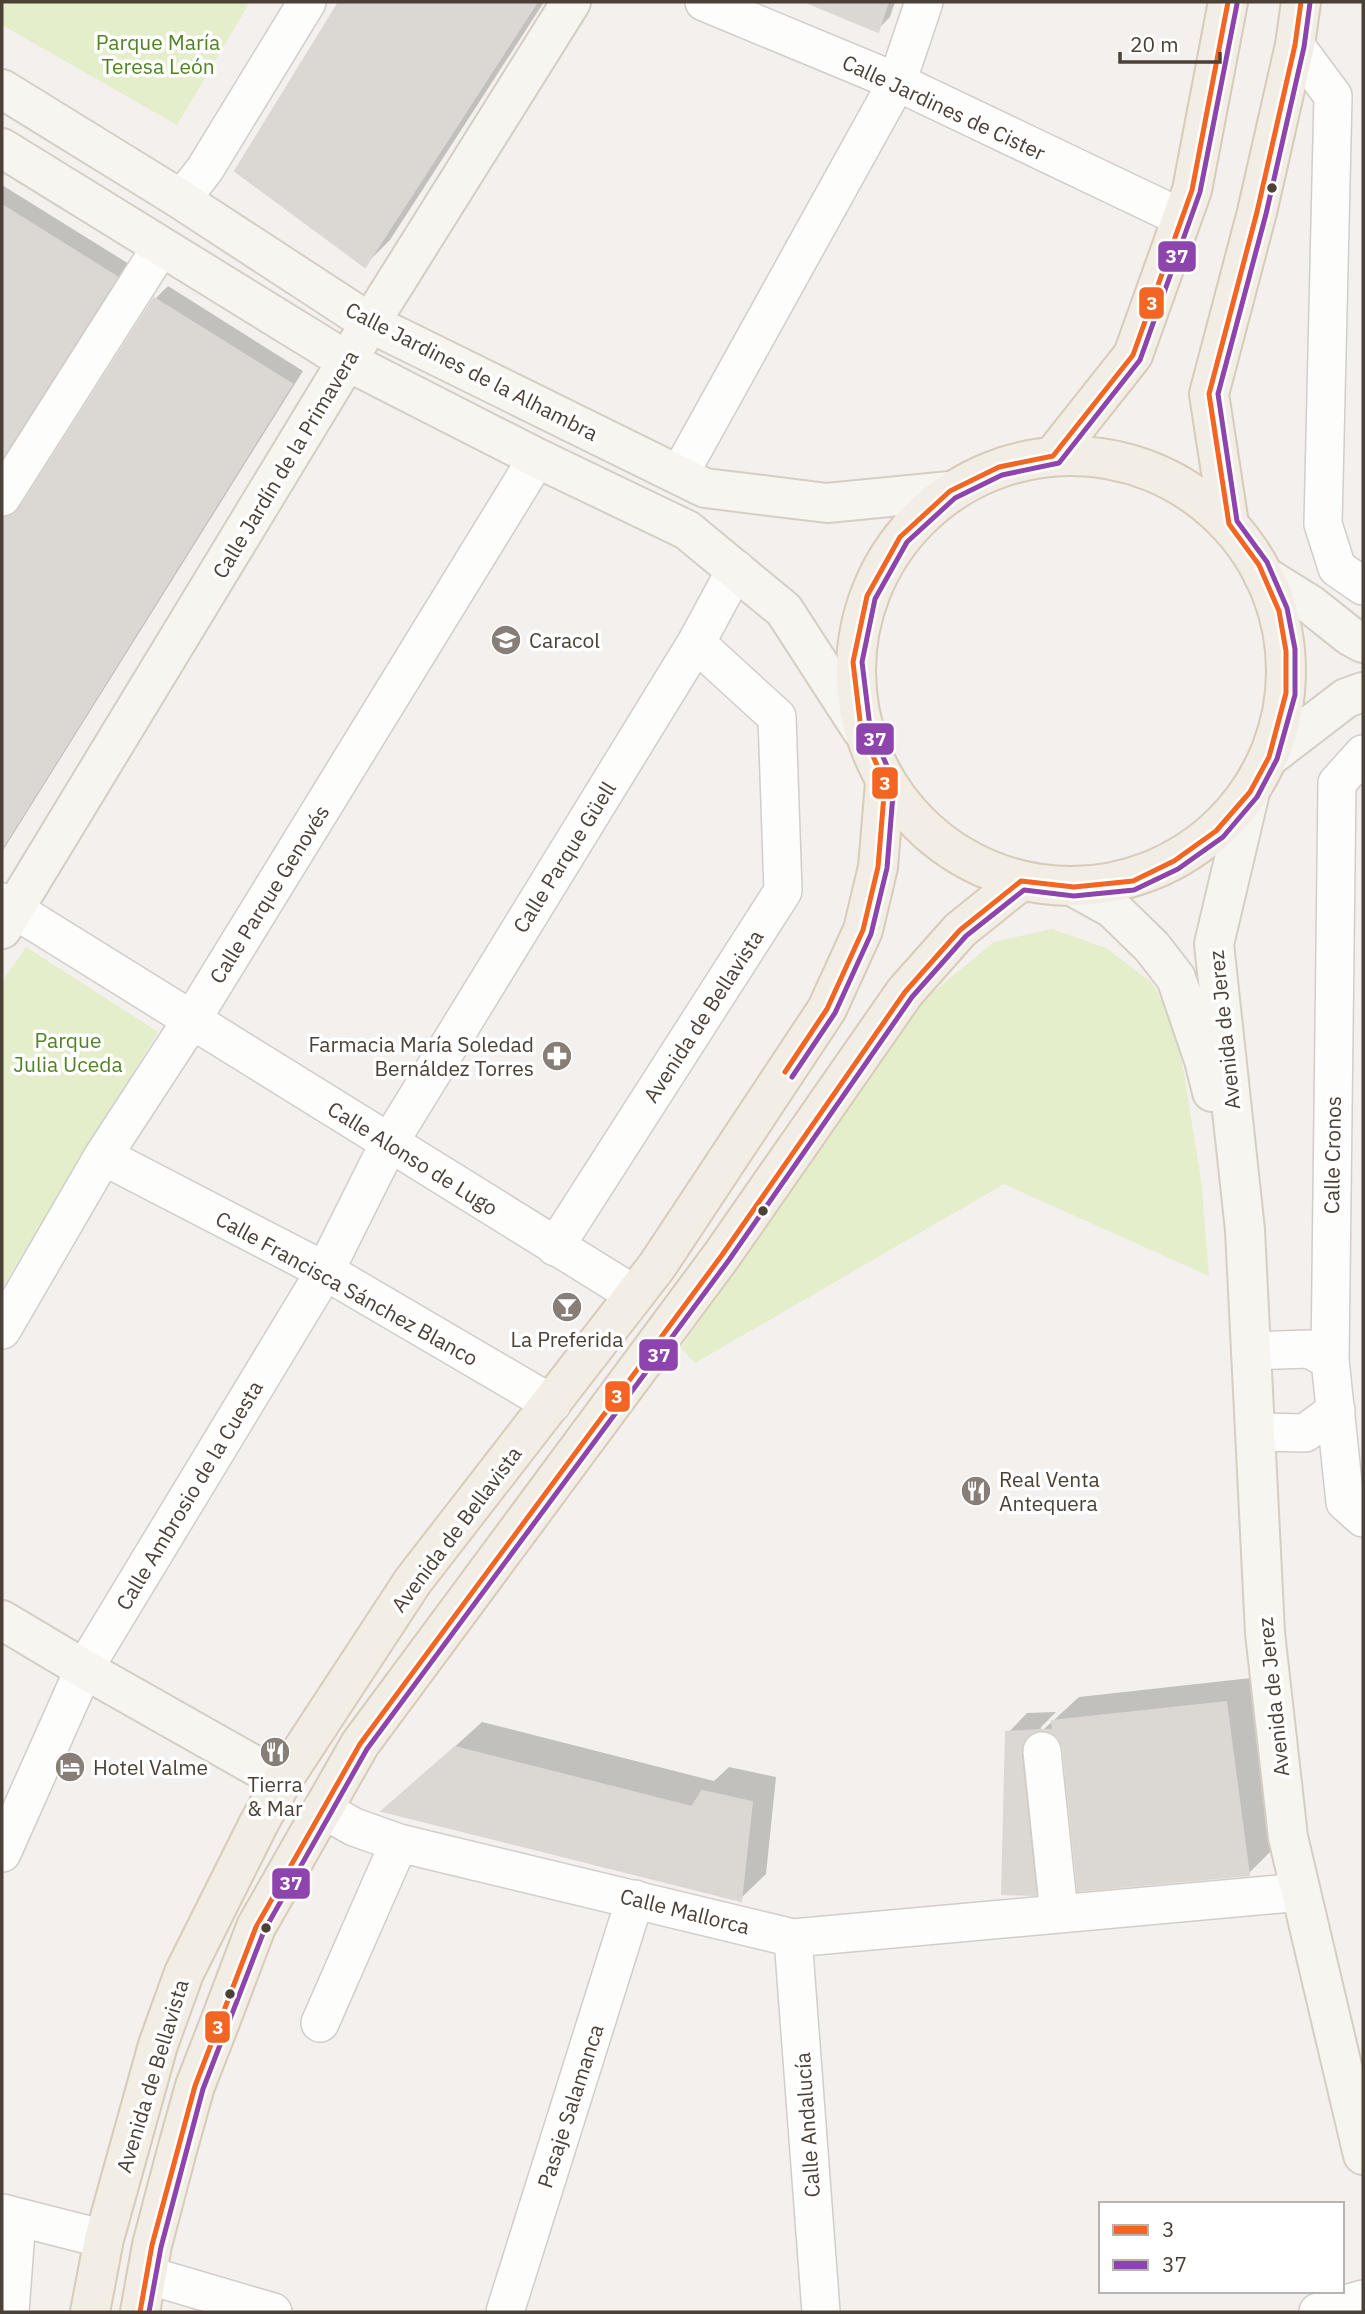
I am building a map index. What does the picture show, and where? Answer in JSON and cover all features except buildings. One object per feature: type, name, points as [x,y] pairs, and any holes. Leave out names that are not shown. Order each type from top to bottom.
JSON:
[{"type":"main road","points":[[1053,456],[1133,355],[1192,190],[1228,2]]},
{"type":"main road","points":[[1229,524],[1209,394],[1257,212],[1295,45],[1301,2]]},
{"type":"main road","points":[[1053,456],[1118,460],[1178,484],[1229,524],[1259,565],[1279,611],[1286,651],[1286,693],[1269,757],[1250,792],[1216,831],[1174,861],[1133,881],[1074,887],[1021,881],[967,861],[921,827],[885,783],[861,729],[853,662],[867,596],[900,537],[950,491],[999,467],[1053,456]]},
{"type":"main road","name":"Avenida de Bellavista","points":[[90,2312],[104,2239],[158,2045],[184,1973],[219,1899],[282,1780],[413,1581],[635,1295],[716,1179],[827,1009],[863,930],[878,867],[885,783]]},
{"type":"main road","name":"Avenida de Bellavista","points":[[140,2312],[152,2245],[195,2087],[257,1927],[360,1744],[722,1255],[905,992],[960,930],[1021,881]]},
{"type":"street","points":[[177,197],[191,187],[205,169],[307,2]]},
{"type":"street","name":"Calle Jardín de la Primavera","points":[[6,914],[571,2]]},
{"type":"street","name":"Calle Jardines de Cister","points":[[704,2],[897,82],[1182,218]]},
{"type":"street","points":[[679,475],[897,82],[924,2]]},
{"type":"street","points":[[1295,45],[1333,96],[1323,524],[1337,568],[1363,586]]},
{"type":"street","name":"Calle Jardines de la Alhambra","points":[[2,89],[177,197],[370,323],[705,488],[827,503],[950,491]]},
{"type":"street","points":[[2,148],[347,361],[537,458],[687,530],[783,610],[861,729]]},
{"type":"street","points":[[2,497],[161,247]]},
{"type":"street","name":"Calle Parque Genovés","points":[[2,1330],[103,1156],[191,1021],[537,458]]},
{"type":"street","name":"Calle Parque Güell","points":[[388,1143],[696,643],[736,569]]},
{"type":"street","points":[[1264,575],[1363,643]]},
{"type":"street","name":"Avenida de Bellavista","points":[[555,1247],[783,891],[777,717],[696,643]]},
{"type":"street","points":[[1269,757],[1346,698],[1363,692]]},
{"type":"street","name":"Calle Cronos","points":[[1363,754],[1337,783],[1329,1360],[1345,1502],[1363,1518]]},
{"type":"street","name":"Avenida de Jerez","points":[[1250,792],[1214,944],[1245,1230],[1265,1633],[1288,1837],[1363,2155]]},
{"type":"street","name":"Avenida de Jerez","points":[[1074,887],[1112,908],[1152,947],[1177,978],[1204,1060],[1245,1230]]},
{"type":"street","name":"Calle Alonso de Lugo","points":[[6,914],[191,1021],[635,1295]]},
{"type":"street","name":"Calle Ambrosio de la Cuesta","points":[[2,1852],[84,1670],[325,1271],[388,1143]]},
{"type":"street","name":"Calle Francisca Sánchez Blanco","points":[[103,1156],[325,1271],[552,1404]]},
{"type":"street","points":[[1251,1351],[1309,1349],[1329,1360]]},
{"type":"street","points":[[1255,1432],[1305,1433],[1336,1410]]},
{"type":"street","points":[[2,1620],[84,1670],[282,1780]]},
{"type":"street","points":[[1042,1751],[1059,1913]]},
{"type":"street","name":"Calle Mallorca","points":[[322,1809],[354,1827],[399,1843],[793,1938],[1301,1892]]},
{"type":"street","points":[[320,2023],[399,1843]]},
{"type":"street","name":"Pasaje Salamanca","points":[[505,2312],[635,1899]]},
{"type":"street","name":"Calle Andalucía","points":[[793,1938],[821,2312]]},
{"type":"street","points":[[10,2312],[9,2215],[104,2239]]},
{"type":"street","points":[[147,2276],[219,2304],[273,2312]]},
{"type":"street","points":[[1318,2312],[1363,2299]]},
{"type":"green space","name":"Parque María Teresa León","points":[[2,2],[250,2],[177,125],[2,25]]},
{"type":"green space","points":[[1052,929],[1106,948],[1151,982],[1176,1024],[1201,1180],[1209,1276],[1004,1184],[695,1363],[681,1348],[920,1003],[994,942]]},
{"type":"green space","name":"Parque Julia Uceda","points":[[26,947],[158,1032],[2,1288],[2,982]]},
{"type":"transit line","name":"3","points":[[785,1072],[827,1009],[863,930],[878,867],[885,783],[861,729],[853,662],[867,596],[900,537],[950,491],[999,467],[1053,456],[1133,355],[1192,190],[1228,2]]},
{"type":"transit line","name":"3","points":[[140,2312],[152,2245],[195,2086],[256,1927],[360,1744],[722,1255],[905,992],[960,930],[1021,881],[1074,887],[1133,881],[1174,861],[1216,831],[1250,792],[1269,757],[1286,693],[1286,651],[1279,611],[1259,565],[1229,524],[1209,394],[1257,212],[1295,45],[1301,2]]},
{"type":"transit line","name":"37","points":[[149,2312],[161,2247],[203,2089],[264,1931],[367,1749],[729,1260],[912,997],[966,936],[1024,890],[1074,896],[1134,890],[1178,869],[1223,837],[1257,797],[1277,759],[1295,695],[1295,649],[1287,608],[1267,562],[1237,521],[1218,394],[1266,214],[1304,47],[1310,3]]},
{"type":"transit line","name":"37","points":[[792,1077],[835,1013],[871,934],[887,868],[894,782],[870,727],[862,662],[875,599],[907,542],[955,498],[1002,475],[1059,463],[1140,360],[1200,192],[1237,4]]},
{"type":"place","name":"Caracol","points":[[506,640]]},
{"type":"place","name":"Farmacia María Soledad Bernáldez Torres","points":[[557,1056]]},
{"type":"place","name":"La Preferida","points":[[567,1307]]},
{"type":"place","name":"Real Venta Antequera","points":[[976,1491]]},
{"type":"place","name":"Tierra & Mar","points":[[275,1752]]},
{"type":"place","name":"Hotel Valme","points":[[70,1767]]}]
